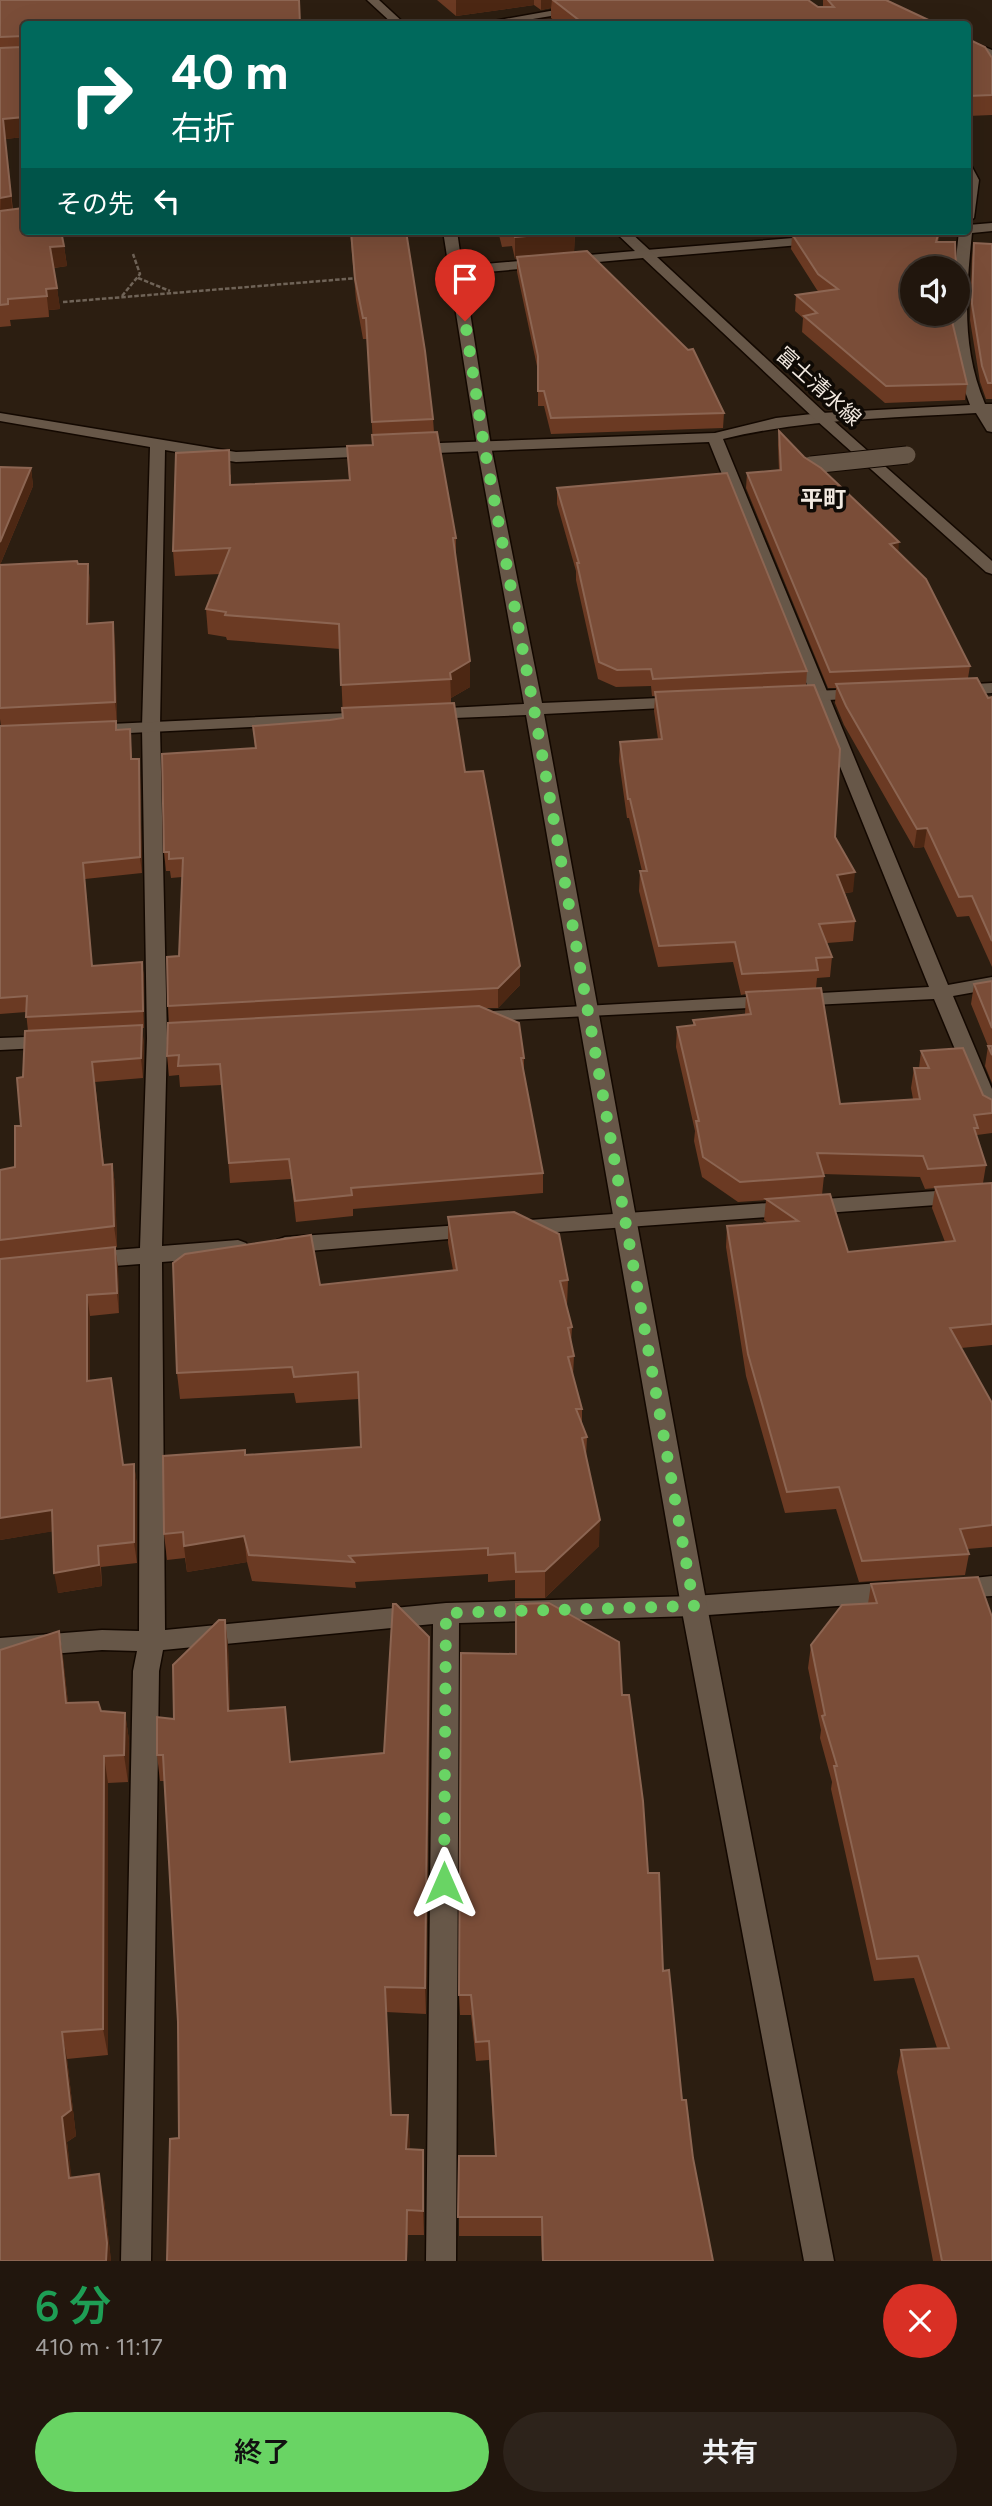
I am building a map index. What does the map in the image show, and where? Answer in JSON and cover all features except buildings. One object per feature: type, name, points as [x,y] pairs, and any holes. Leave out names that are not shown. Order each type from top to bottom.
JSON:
[{"type":"street","points":[[373,0],[396,21]]},
{"type":"street","points":[[503,21],[596,6]]},
{"type":"street","points":[[971,44],[992,54]]},
{"type":"street","points":[[971,176],[971,195]]},
{"type":"street","points":[[971,230],[992,227]]},
{"type":"street","points":[[451,235],[484,446],[534,709],[694,1606],[819,2261]]},
{"type":"street","name":"富士清水線","points":[[625,235],[821,417],[992,569]]},
{"type":"street","points":[[966,235],[957,322],[965,379],[985,408],[992,428]]},
{"type":"street","points":[[457,271],[832,239]]},
{"type":"street","points":[[0,417],[236,457],[715,437],[776,422],[821,417],[985,408]]},
{"type":"street","points":[[715,437],[818,696],[992,1114]]},
{"type":"street","points":[[136,2261],[146,1671],[152,1642],[151,1254],[164,1037],[151,727],[158,443]]},
{"type":"street","points":[[811,465],[907,455]]},
{"type":"street","points":[[938,690],[992,688]]},
{"type":"street","points":[[777,698],[885,693]]},
{"type":"street","points":[[411,715],[696,702]]},
{"type":"street","points":[[69,731],[384,716]]},
{"type":"street","points":[[448,1020],[943,992],[992,983]]},
{"type":"street","points":[[131,1039],[164,1037]]},
{"type":"street","points":[[0,1044],[65,1041]]},
{"type":"street","points":[[69,1262],[992,1194]]},
{"type":"street","points":[[0,1648],[102,1640],[152,1642],[446,1613],[694,1606],[992,1586]]},
{"type":"street","points":[[441,2261],[446,1613]]},
{"type":"path","points":[[122,297],[140,274],[133,254]]},
{"type":"path","points":[[138,278],[173,292]]},
{"type":"path","points":[[63,302],[362,278]]},
{"type":"district","name":"平町","points":[[823,499]]},
{"type":"route","points":[[444,1883],[446,1613],[694,1606],[534,709],[484,446],[465,321]]}]
